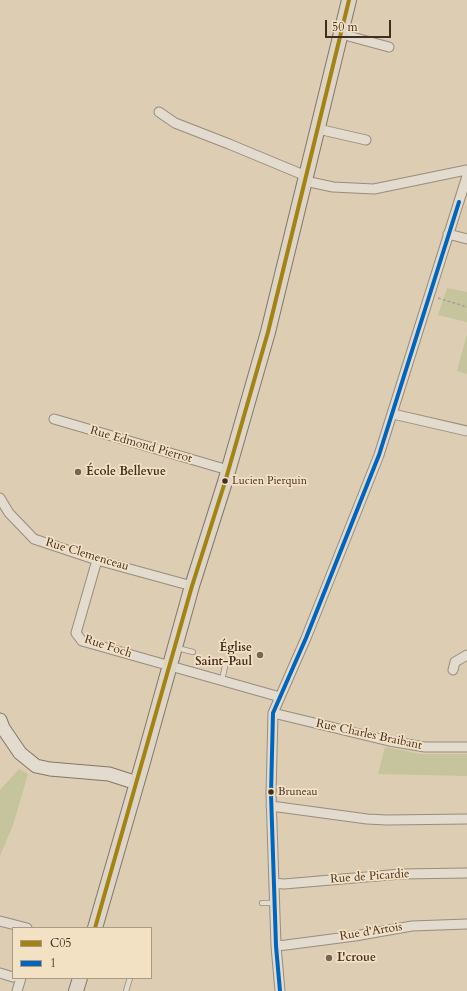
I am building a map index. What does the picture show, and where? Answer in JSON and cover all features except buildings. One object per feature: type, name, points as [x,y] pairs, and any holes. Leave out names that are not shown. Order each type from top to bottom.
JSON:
[{"type":"main road","points":[[95,927],[192,586],[228,470],[268,332],[349,0]]},
{"type":"main road","points":[[76,991],[80,979]]},
{"type":"street","points":[[341,34],[389,46]]},
{"type":"street","points":[[159,112],[175,123],[236,147],[306,179],[334,187],[374,188],[467,170]]},
{"type":"street","points":[[318,129],[366,140]]},
{"type":"street","points":[[280,991],[276,946],[271,806],[273,713],[306,638],[379,455],[467,176]]},
{"type":"street","points":[[448,234],[467,239]]},
{"type":"street","points":[[393,414],[467,431]]},
{"type":"street","name":"Rue Edmond Pierrot","points":[[54,420],[228,470]]},
{"type":"street","name":"Rue Clemenceau","points":[[0,498],[9,513],[34,539],[97,560],[192,586]]},
{"type":"street","name":"Rue Foch","points":[[97,560],[76,633],[82,641],[169,666]]},
{"type":"street","points":[[453,670],[454,662],[467,655]]},
{"type":"street","points":[[169,666],[280,697]]},
{"type":"street","name":"Rue Charles Braibant","points":[[273,713],[284,717],[389,741],[425,747],[467,746]]},
{"type":"street","points":[[0,720],[3,728],[20,753],[36,766],[50,769],[109,774],[137,783]]},
{"type":"street","points":[[271,806],[366,819],[467,819]]},
{"type":"street","name":"Rue de Picardie","points":[[274,883],[284,884],[401,874],[467,873]]},
{"type":"street","points":[[0,921],[23,927]]},
{"type":"street","name":"Rue d'Artois","points":[[276,946],[355,936],[412,926],[467,924]]},
{"type":"street","points":[[0,973],[12,976]]},
{"type":"street","points":[[17,991],[18,979]]},
{"type":"lane","points":[[175,647],[193,652]]},
{"type":"lane","points":[[222,680],[226,662]]},
{"type":"lane","points":[[262,903],[274,903]]},
{"type":"lane","points":[[126,991],[130,979]]},
{"type":"path","points":[[429,295],[467,307]]},
{"type":"green space","points":[[447,288],[467,292],[467,322],[438,315]]},
{"type":"green space","points":[[467,334],[467,374],[457,371]]},
{"type":"green space","points":[[385,747],[421,754],[467,754],[467,776],[378,774]]},
{"type":"green space","points":[[19,769],[28,774],[13,825],[0,856],[0,790]]},
{"type":"transit line","name":"C05","points":[[95,927],[192,586],[225,482],[268,332],[349,0]]},
{"type":"transit line","name":"1","points":[[280,991],[276,946],[271,794],[273,713],[306,638],[379,455],[459,202]]},
{"type":"place","name":"École Bellevue","points":[[78,472]]},
{"type":"place","name":"Lucien Pierquin","points":[[225,481]]},
{"type":"place","name":"Église Saint-Paul","points":[[260,655]]},
{"type":"place","name":"Bruneau","points":[[271,792]]},
{"type":"place","name":"L'croue","points":[[329,958]]}]
